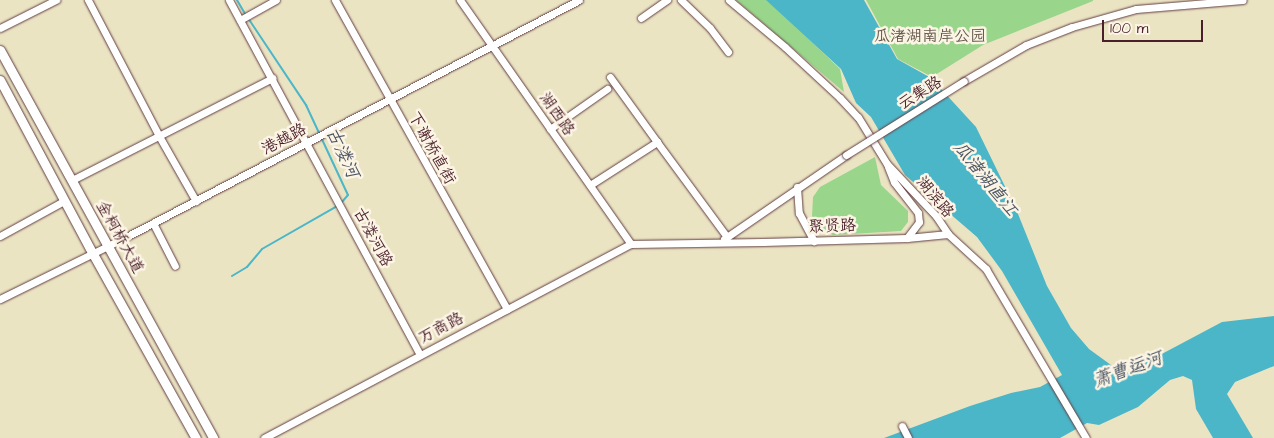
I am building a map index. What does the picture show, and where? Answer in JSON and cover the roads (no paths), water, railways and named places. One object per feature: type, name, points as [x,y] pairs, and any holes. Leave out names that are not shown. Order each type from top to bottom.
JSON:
[{"type":"main road","name":"金柯桥大道","points":[[0,50],[212,438]]},
{"type":"main road","name":"金柯桥大道","points":[[0,80],[93,254],[196,438]]},
{"type":"street","points":[[0,28],[56,0]]},
{"type":"street","points":[[88,0],[159,136],[196,200]]},
{"type":"street","name":"古溇河路","points":[[229,0],[244,17],[272,78],[420,355]]},
{"type":"street","points":[[244,17],[276,0]]},
{"type":"street","name":"下谢桥直街","points":[[334,0],[507,309]]},
{"type":"street","name":"湖西路","points":[[460,0],[631,244]]},
{"type":"street","name":"港越路","points":[[0,299],[93,254],[579,0]]},
{"type":"street","points":[[641,18],[667,0]]},
{"type":"street","points":[[681,0],[710,28],[728,52]]},
{"type":"street","name":"湖滨路","points":[[729,0],[785,47],[840,98],[858,117],[888,164],[930,209],[948,234],[986,270],[1086,438]]},
{"type":"street","name":"云集路","points":[[717,244],[796,187],[964,81],[1026,45],[1072,27],[1136,10],[1243,0]]},
{"type":"street","points":[[610,77],[727,237]]},
{"type":"street","points":[[72,180],[272,78]]},
{"type":"street","points":[[550,129],[607,89]]},
{"type":"street","points":[[590,185],[657,142]]},
{"type":"street","points":[[888,164],[894,182],[918,213],[919,222],[907,238]]},
{"type":"street","points":[[796,187],[799,212],[814,241]]},
{"type":"street","points":[[0,236],[64,201]]},
{"type":"street","points":[[153,223],[175,266]]},
{"type":"street","name":"聚贤路","points":[[717,244],[907,238],[948,234]]},
{"type":"street","points":[[631,244],[717,244]]},
{"type":"street","name":"万商路","points":[[264,438],[631,244]]},
{"type":"street","points":[[902,426],[908,438]]},
{"type":"water","name":"瓜渚湖直江","points":[[766,0],[864,0],[897,59],[931,78],[976,127],[1016,209],[1047,286],[1071,328],[1089,349],[1122,373],[1126,373],[1222,322],[1274,316],[1274,366],[1235,382],[1227,394],[1253,438],[1213,438],[1196,409],[1192,380],[1183,376],[1170,380],[1138,407],[1099,425],[1087,423],[1060,438],[884,438],[970,406],[1011,393],[1040,387],[1062,375],[1002,271],[977,237],[905,175],[871,117],[856,103],[841,69]]},
{"type":"waterway","name":"古溇河","points":[[237,0],[245,14]]},
{"type":"waterway","name":"古溇河","points":[[248,18],[306,105],[348,195],[341,203]]},
{"type":"waterway","name":"古溇河","points":[[232,276],[247,267],[262,249],[337,206]]},
{"type":"park label","name":"瓜渚湖南岸公园","points":[[930,36]]},
{"type":"water label","name":"萧曹运河","points":[[1128,370]]}]
